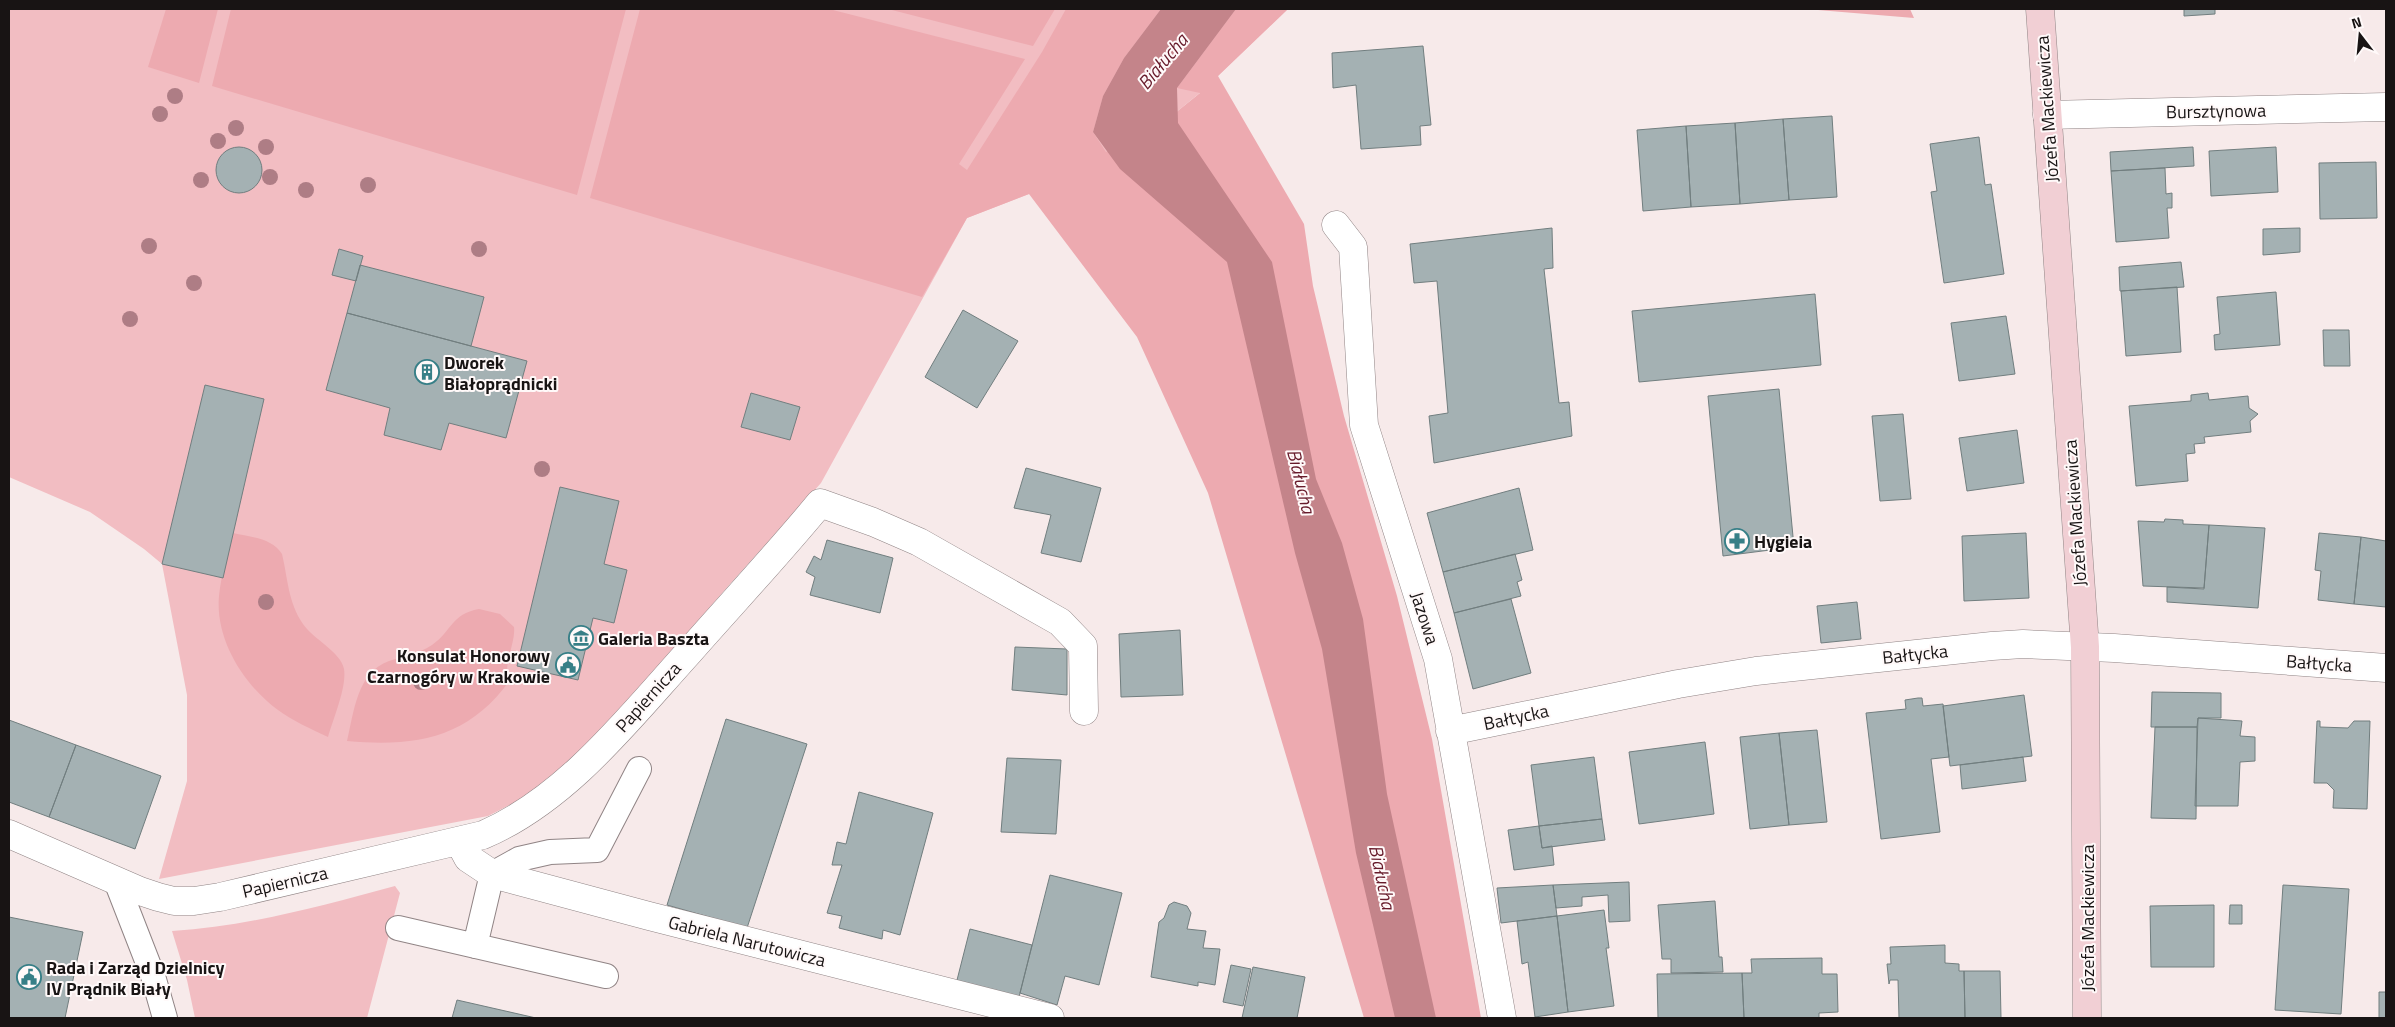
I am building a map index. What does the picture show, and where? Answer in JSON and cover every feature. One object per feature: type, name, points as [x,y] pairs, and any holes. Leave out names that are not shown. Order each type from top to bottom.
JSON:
[{"type":"street","name":"Józefa Mackiewicza","points":[[2040,9],[2085,647],[2087,1018]]},
{"type":"street","name":"Bursztynowa","points":[[2047,115],[2386,107]]},
{"type":"street","name":"Jazowa","points":[[1336,225],[1353,247],[1364,425],[1438,659],[1502,1018]]},
{"type":"street","name":"Papiernicza","points":[[9,834],[116,881],[166,899],[194,901],[220,897],[483,834],[522,816],[580,767],[616,733],[820,503],[873,522],[919,542],[1060,622],[1083,646],[1084,711]]},
{"type":"street","name":"Bałtycka","points":[[1450,731],[1678,684],[1756,671],[1992,646],[2023,644],[2085,647],[2386,668]]},
{"type":"street","name":"Gabriela Narutowicza","points":[[459,841],[468,858],[492,874],[659,919],[1050,1018]]},
{"type":"lane","points":[[474,946],[492,874],[518,859],[550,852],[597,850],[638,769]]},
{"type":"lane","points":[[116,881],[152,976],[164,1018]]},
{"type":"lane","points":[[398,928],[606,976]]},
{"type":"shaded area","points":[[9,9],[1288,9],[1201,92],[1164,122],[1029,194],[967,218],[821,483],[618,713],[570,760],[525,797],[488,816],[159,879],[187,781],[187,695],[162,564],[144,549],[90,512],[9,477]]},
{"type":"shaded area","points":[[166,9],[218,9],[199,83],[148,67]]},
{"type":"shaded area","points":[[231,9],[626,9],[577,195],[212,86]]},
{"type":"shaded area","points":[[640,9],[829,9],[1025,59],[959,164],[967,170],[1042,52],[1066,9],[1161,9],[1124,58],[1103,96],[1093,132],[1106,152],[1164,122],[1200,93],[1177,88],[1236,9],[1288,9],[1218,76],[1304,224],[1313,286],[1344,416],[1397,596],[1432,739],[1481,1018],[1364,1018],[1208,493],[1137,337],[1029,194],[967,218],[922,297],[590,198]]},
{"type":"shaded area","points":[[888,9],[1055,9],[1033,46]]},
{"type":"shaded area","points":[[1806,9],[1910,9],[1914,18]]},
{"type":"shaded area","points":[[233,533],[267,541],[278,549],[282,554],[291,599],[298,616],[308,630],[332,651],[342,663],[344,669],[343,685],[328,737],[290,718],[266,700],[243,675],[227,645],[219,613],[219,596]]},
{"type":"shaded area","points":[[479,609],[500,614],[514,627],[507,669],[510,680],[494,700],[458,727],[438,735],[417,740],[395,742],[347,741],[355,706],[363,684],[378,666],[427,648],[439,640],[457,619],[470,611]]},
{"type":"shaded area","points":[[395,886],[400,893],[367,1018],[195,1018],[187,980],[172,931],[257,920],[312,908]]},
{"type":"water","name":"Białucha","points":[[1161,9],[1236,9],[1177,88],[1178,123],[1272,262],[1316,479],[1342,543],[1363,619],[1387,794],[1436,1018],[1395,1018],[1356,853],[1322,649],[1295,553],[1227,262],[1120,169],[1093,132],[1103,96],[1124,58]]},
{"type":"building","points":[[2184,9],[2215,9],[2215,14],[2184,16]]},
{"type":"building","points":[[1423,46],[1431,125],[1420,126],[1421,145],[1361,149],[1356,85],[1333,88],[1332,53]]},
{"type":"building","points":[[1832,116],[1837,197],[1789,200],[1783,119]]},
{"type":"building","points":[[1783,119],[1789,200],[1740,204],[1735,123]]},
{"type":"building","points":[[1735,123],[1740,204],[1691,207],[1686,126]]},
{"type":"building","points":[[1686,126],[1691,207],[1643,211],[1637,130]]},
{"type":"building","points":[[1979,137],[1985,185],[1991,184],[2004,274],[1944,283],[1931,192],[1937,191],[1930,144]]},
{"type":"building","points":[[239,147],[252,151],[258,157],[262,170],[258,183],[252,189],[239,193],[226,189],[220,183],[216,170],[220,157],[226,151]]},
{"type":"building","points":[[2193,147],[2194,166],[2111,171],[2110,152]]},
{"type":"building","points":[[2276,147],[2278,192],[2211,196],[2209,151]]},
{"type":"building","points":[[2376,162],[2377,218],[2320,219],[2319,163]]},
{"type":"building","points":[[2165,168],[2166,194],[2172,193],[2172,208],[2167,208],[2169,238],[2116,242],[2111,171]]},
{"type":"building","points":[[1552,228],[1553,268],[1544,269],[1559,403],[1569,402],[1572,436],[1434,463],[1429,416],[1448,413],[1437,281],[1414,283],[1410,244]]},
{"type":"building","points":[[2300,228],[2300,252],[2263,255],[2263,229]]},
{"type":"building","points":[[339,249],[363,256],[356,281],[332,275]]},
{"type":"building","points":[[2181,262],[2184,287],[2120,291],[2119,267]]},
{"type":"building","points":[[360,265],[484,297],[471,346],[347,313]]},
{"type":"building","points":[[2177,287],[2181,352],[2126,356],[2121,291]]},
{"type":"building","points":[[2276,292],[2280,345],[2215,350],[2214,335],[2220,334],[2217,297]]},
{"type":"building","points":[[1815,294],[1821,365],[1639,382],[1632,311]]},
{"type":"building","points":[[963,310],[1018,341],[977,408],[925,377]]},
{"type":"building","name":"Dworek Białoprądnicki","points":[[347,313],[527,361],[506,438],[449,423],[441,450],[384,435],[390,408],[326,390]]},
{"type":"building","points":[[2006,316],[2015,374],[1959,381],[1951,323]]},
{"type":"building","points":[[2323,330],[2349,330],[2350,366],[2324,366]]},
{"type":"building","points":[[205,385],[264,399],[223,578],[162,564]]},
{"type":"building","points":[[1779,389],[1794,547],[1723,556],[1708,396]]},
{"type":"building","points":[[751,393],[800,407],[790,440],[741,427]]},
{"type":"building","points":[[2208,393],[2209,400],[2248,396],[2249,408],[2258,414],[2250,421],[2251,432],[2204,437],[2205,443],[2194,444],[2195,453],[2186,454],[2188,481],[2136,486],[2129,406],[2191,401],[2191,395]]},
{"type":"building","points":[[1903,414],[1911,499],[1880,501],[1872,416]]},
{"type":"building","points":[[2017,430],[2024,483],[1967,491],[1959,438]]},
{"type":"building","points":[[1026,468],[1101,488],[1081,562],[1041,553],[1051,515],[1014,508]]},
{"type":"building","points":[[560,487],[619,501],[604,564],[627,570],[614,623],[593,618],[578,680],[517,666]]},
{"type":"building","points":[[1519,488],[1533,550],[1443,572],[1427,513]]},
{"type":"building","points":[[2165,519],[2183,520],[2183,524],[2209,525],[2204,588],[2143,586],[2138,521],[2164,522]]},
{"type":"building","points":[[2209,525],[2265,528],[2258,608],[2167,602],[2167,587],[2204,589]]},
{"type":"building","points":[[2026,533],[2029,598],[1964,601],[1962,536]]},
{"type":"building","points":[[2319,533],[2361,537],[2354,604],[2318,600],[2321,571],[2315,570]]},
{"type":"building","points":[[2361,537],[2386,541],[2386,607],[2354,604]]},
{"type":"building","points":[[827,540],[893,558],[880,613],[810,595],[815,577],[806,572],[814,556],[821,560]]},
{"type":"building","points":[[1515,554],[1522,580],[1517,582],[1521,596],[1454,613],[1443,572]]},
{"type":"building","points":[[1511,599],[1531,673],[1473,689],[1454,613]]},
{"type":"building","points":[[1857,602],[1861,639],[1821,643],[1817,606]]},
{"type":"building","points":[[1180,630],[1183,695],[1121,697],[1119,634]]},
{"type":"building","points":[[1015,647],[1067,649],[1067,695],[1012,690]]},
{"type":"building","points":[[2152,692],[2221,693],[2221,718],[2198,718],[2197,727],[2151,727]]},
{"type":"building","points":[[2024,695],[2032,756],[1950,766],[1943,706]]},
{"type":"building","points":[[1922,698],[1923,706],[1943,704],[1949,757],[1931,759],[1940,832],[1881,839],[1866,713],[1906,709],[1905,700]]},
{"type":"building","points":[[2198,718],[2242,721],[2240,736],[2255,737],[2255,761],[2240,762],[2238,806],[2195,806]]},
{"type":"building","points":[[726,719],[807,744],[747,928],[667,905]]},
{"type":"building","points":[[9,720],[76,745],[49,817],[9,802]]},
{"type":"building","points":[[2317,721],[2320,721],[2320,727],[2348,728],[2354,721],[2370,721],[2367,809],[2333,808],[2334,790],[2327,783],[2314,783]]},
{"type":"building","points":[[2155,727],[2197,727],[2196,819],[2151,818]]},
{"type":"building","points":[[1817,730],[1827,822],[1789,825],[1779,733]]},
{"type":"building","points":[[1779,733],[1789,825],[1750,829],[1740,737]]},
{"type":"building","points":[[1705,742],[1714,814],[1639,824],[1629,752]]},
{"type":"building","points":[[76,745],[161,776],[135,849],[49,817]]},
{"type":"building","points":[[1594,757],[1602,819],[1539,826],[1531,765]]},
{"type":"building","points":[[2023,757],[2026,781],[1962,789],[1960,765]]},
{"type":"building","points":[[1007,758],[1061,760],[1056,834],[1001,832]]},
{"type":"building","points":[[859,792],[933,813],[900,935],[883,930],[882,939],[839,928],[842,916],[827,913],[842,865],[832,865],[837,842],[846,844]]},
{"type":"building","points":[[1602,819],[1605,840],[1542,848],[1539,826]]},
{"type":"building","points":[[1539,826],[1542,848],[1552,846],[1554,865],[1514,870],[1508,830]]},
{"type":"building","points":[[1050,875],[1122,893],[1099,985],[1065,976],[1057,1005],[1020,993]]},
{"type":"building","points":[[1629,882],[1630,921],[1609,922],[1608,895],[1582,897],[1582,906],[1556,908],[1553,885]]},
{"type":"building","points":[[1553,885],[1557,916],[1501,923],[1497,888]]},
{"type":"building","points":[[2283,885],[2349,889],[2341,1014],[2275,1010]]},
{"type":"building","points":[[1715,901],[1719,957],[1722,957],[1723,972],[1671,973],[1671,959],[1662,959],[1658,905]]},
{"type":"building","points":[[1174,902],[1187,906],[1191,913],[1187,929],[1206,931],[1203,948],[1220,949],[1215,985],[1198,982],[1198,986],[1151,977],[1159,922],[1164,918],[1169,905]]},
{"type":"building","points":[[2214,905],[2214,967],[2151,967],[2150,906]]},
{"type":"building","points":[[2230,905],[2242,905],[2242,924],[2229,924]]},
{"type":"building","points":[[1604,910],[1609,948],[1606,948],[1614,1006],[1568,1012],[1557,916]]},
{"type":"building","points":[[1557,916],[1568,1012],[1535,1017],[1528,962],[1522,964],[1517,921]]},
{"type":"building","points":[[9,917],[83,932],[65,1018],[9,1018]]},
{"type":"building","points":[[970,929],[1032,945],[1018,1001],[956,984]]},
{"type":"building","points":[[1945,945],[1945,963],[1959,964],[1959,971],[1964,971],[1965,1018],[1899,1018],[1898,980],[1890,980],[1889,984],[1887,964],[1891,964],[1890,947]]},
{"type":"building","points":[[1822,958],[1822,974],[1837,974],[1838,1012],[1819,1013],[1819,1018],[1744,1018],[1742,973],[1752,973],[1751,959]]},
{"type":"building","points":[[1231,965],[1251,969],[1243,1006],[1223,1002]]},
{"type":"building","points":[[1253,967],[1305,977],[1297,1018],[1242,1018]]},
{"type":"building","points":[[1964,971],[2000,971],[2001,1018],[1965,1018]]},
{"type":"building","points":[[1742,973],[1744,1018],[1658,1018],[1657,974]]},
{"type":"building","points":[[2379,992],[2386,992],[2386,1018],[2379,1018]]},
{"type":"building","points":[[457,1000],[536,1018],[452,1018]]},
{"type":"place","name":"Dworek Białoprądnicki","points":[[427,372]]},
{"type":"place","name":"Hygieia","points":[[1737,541]]},
{"type":"place","name":"Galeria Baszta","points":[[581,638]]},
{"type":"place","name":"Konsulat Honorowy Czarnogóry w Krakowie","points":[[568,665]]},
{"type":"place","name":"Rada i Zarząd Dzielnicy IV Prądnik Biały","points":[[29,977]]}]
